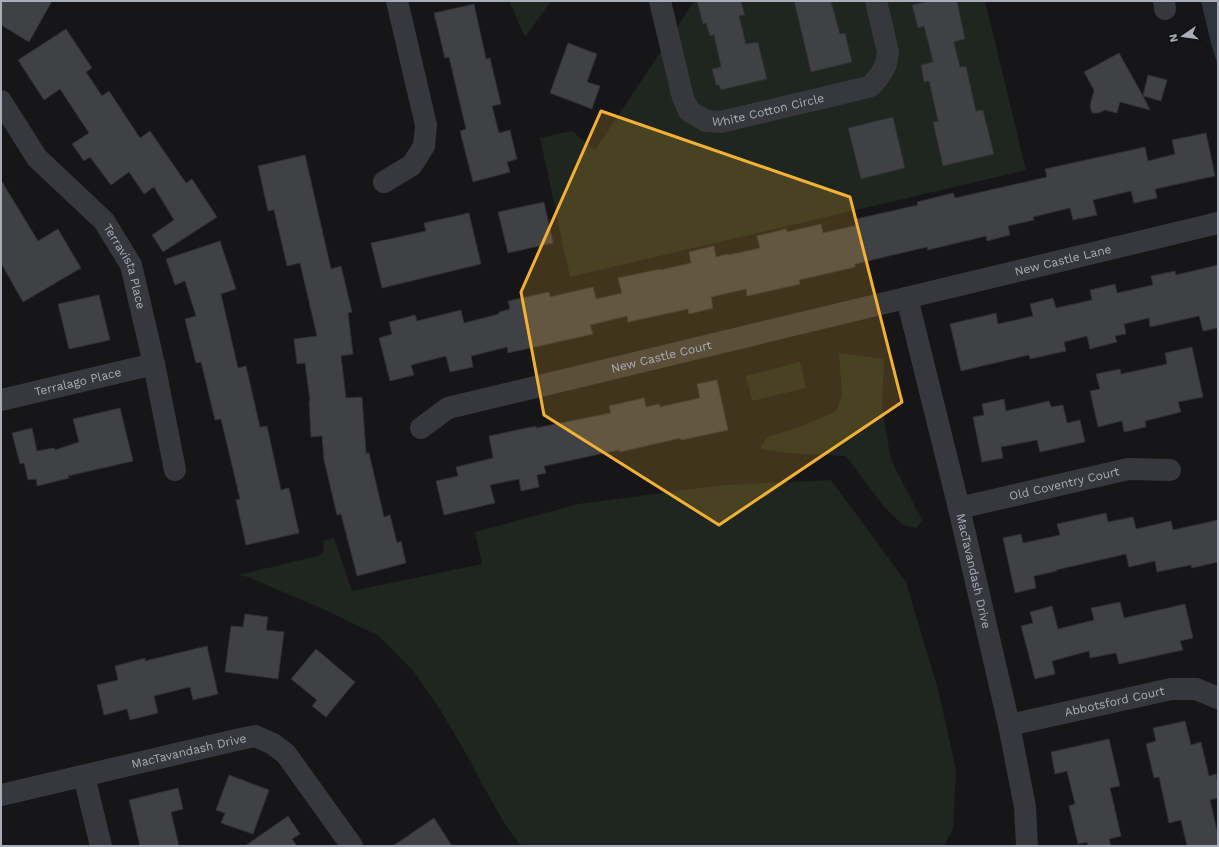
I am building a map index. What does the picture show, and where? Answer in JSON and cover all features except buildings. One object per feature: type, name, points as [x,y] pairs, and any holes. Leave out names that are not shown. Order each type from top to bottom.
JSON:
[{"type":"street","points":[[384,182],[412,165],[424,146],[426,125],[398,1]]},
{"type":"street","name":"White Cotton Circle","points":[[660,1],[683,98],[689,111],[706,121],[721,122],[871,86],[881,74],[886,64],[888,52],[876,1]]},
{"type":"street","name":"Terravista Place","points":[[1,102],[37,158],[104,221],[131,265],[154,364],[175,470]]},
{"type":"street","name":"New Castle Lane","points":[[907,298],[1218,223]]},
{"type":"street","name":"New Castle Court","points":[[421,428],[448,408],[907,298]]},
{"type":"street","name":"MacTavandash Drive","points":[[907,298],[959,508],[1009,725],[1025,807],[1027,846]]},
{"type":"street","name":"Terralago Place","points":[[1,400],[154,364]]},
{"type":"street","name":"Old Coventry Court","points":[[959,508],[1128,469],[1170,470]]},
{"type":"street","name":"Abbotsford Court","points":[[1009,725],[1171,689],[1196,689],[1218,698]]},
{"type":"street","name":"MacTavandash Drive","points":[[1,795],[255,736],[273,744],[286,754],[352,846]]},
{"type":"street","points":[[84,776],[101,846]]},
{"type":"highlighted area","points":[[601,111],[850,197],[902,402],[719,525],[544,415],[521,292]]},
{"type":"shaded area","points":[[509,1],[551,1],[525,37]]},
{"type":"shaded area","points":[[694,1],[867,1],[879,52],[877,62],[866,79],[721,114],[707,112],[697,104],[692,95],[676,29]]},
{"type":"shaded area","points":[[886,1],[985,1],[1026,170],[570,277],[540,138],[572,131],[595,150],[662,50],[684,118],[874,93]]},
{"type":"shaded area","points":[[1201,1],[1218,1],[1218,66],[1211,43]]},
{"type":"shaded area","points":[[839,353],[884,359],[882,407],[891,460],[922,520],[917,528],[903,525],[885,508],[846,456],[788,453],[760,449],[767,437],[802,426],[836,411],[842,396]]},
{"type":"shaded area","points":[[800,362],[806,388],[752,401],[746,376]]},
{"type":"shaded area","points":[[831,480],[906,582],[939,693],[956,770],[953,828],[944,846],[521,846],[505,824],[441,711],[415,673],[379,636],[332,613],[248,577],[238,575],[318,556],[324,548],[323,541],[334,538],[352,591],[482,564],[475,532],[578,504],[724,485]]}]
